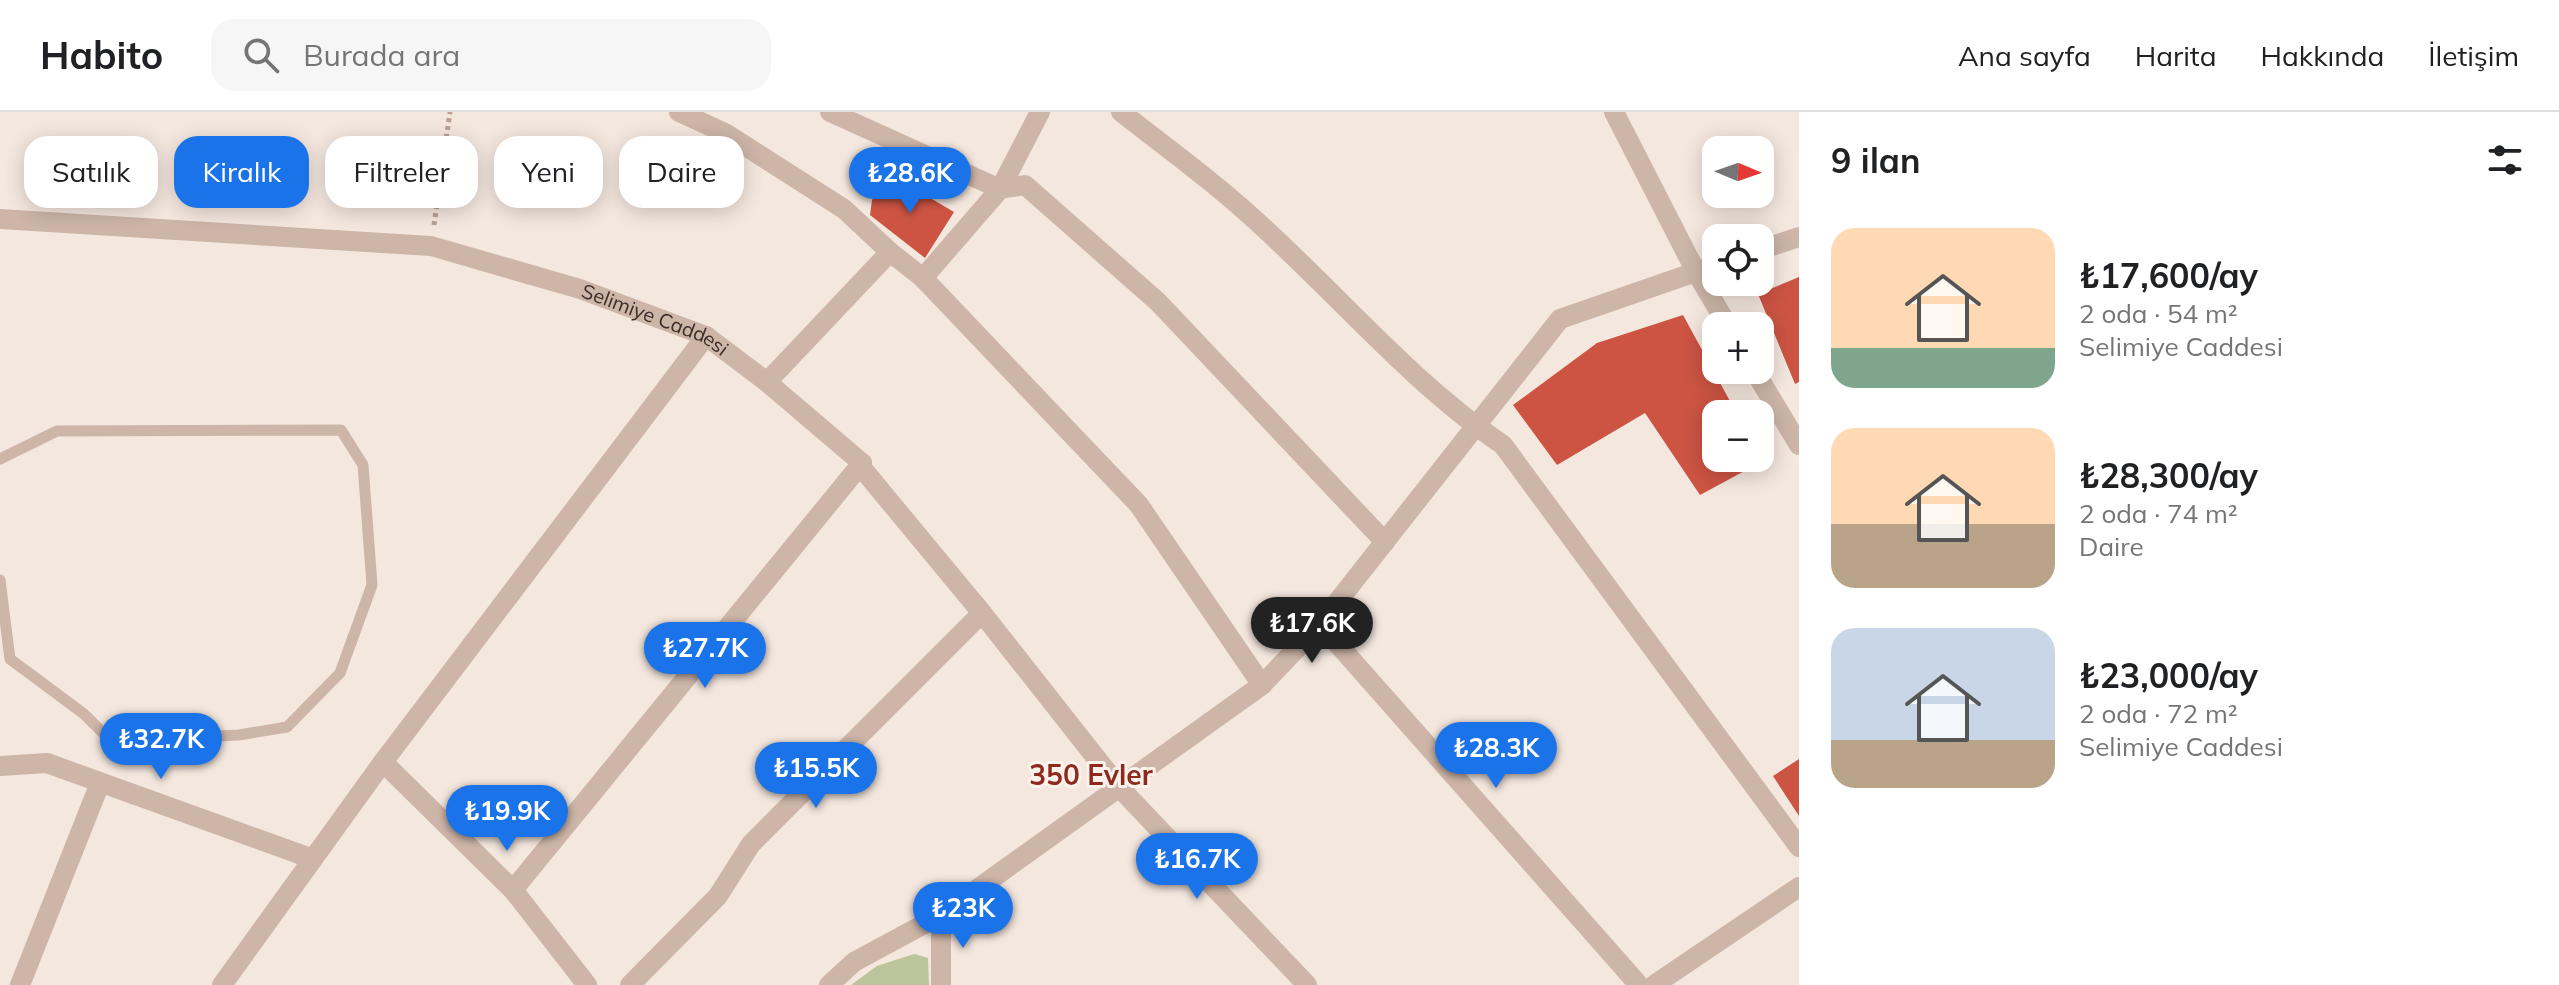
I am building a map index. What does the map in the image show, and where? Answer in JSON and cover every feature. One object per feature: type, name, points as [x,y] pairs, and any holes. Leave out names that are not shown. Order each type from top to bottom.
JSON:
[{"type":"street","points":[[679,112],[725,133],[844,209],[923,278],[1139,505],[1262,685]]},
{"type":"street","points":[[830,112],[1000,189],[1025,185],[1158,302],[1385,542]]},
{"type":"street","points":[[923,278],[1000,189],[1040,112]]},
{"type":"street","points":[[1121,112],[1237,203],[1419,379],[1503,445],[1799,847]]},
{"type":"street","points":[[1614,112],[1720,312]]},
{"type":"street","name":"Selimiye Caddesi","points":[[0,219],[431,246],[580,289],[706,336],[767,382],[862,463],[861,467],[982,613],[1119,787],[1307,985]]},
{"type":"street","points":[[1774,245],[1799,237]]},
{"type":"street","points":[[767,382],[890,252]]},
{"type":"street","points":[[829,985],[854,962],[941,915],[1262,685],[1320,624],[1560,319],[1702,270]]},
{"type":"street","points":[[222,985],[383,762],[706,336]]},
{"type":"street","points":[[1762,384],[1799,445]]},
{"type":"street","points":[[513,890],[862,463]]},
{"type":"street","points":[[630,985],[718,896],[751,844],[982,613]]},
{"type":"street","points":[[1320,624],[1639,985]]},
{"type":"street","points":[[383,762],[513,890],[587,985]]},
{"type":"street","points":[[0,766],[47,763],[313,859]]},
{"type":"street","points":[[20,985],[100,783]]},
{"type":"street","points":[[1654,985],[1799,887]]},
{"type":"street","points":[[941,915],[941,985]]},
{"type":"lane","points":[[0,459],[57,431],[341,430],[363,465],[372,585],[340,673],[287,727],[239,735],[111,741],[84,714],[10,659],[0,580]]},
{"type":"path","points":[[431,246],[450,112]]},
{"type":"green space","points":[[914,954],[928,958],[929,985],[851,985],[877,966]]},
{"type":"building","points":[[893,176],[954,212],[925,258],[870,215],[872,200],[879,187]]},
{"type":"building","points":[[1799,277],[1799,382],[1795,384],[1774,333],[1774,312],[1765,312],[1759,296],[1774,296],[1774,287]]},
{"type":"building","points":[[1683,315],[1702,350],[1702,384],[1721,384],[1729,400],[1702,400],[1702,472],[1743,472],[1700,495],[1645,413],[1557,465],[1513,405],[1597,343]]},
{"type":"building","points":[[1799,759],[1799,816],[1773,776]]},
{"type":"district","name":"350 Evler","points":[[1091,775]]}]
